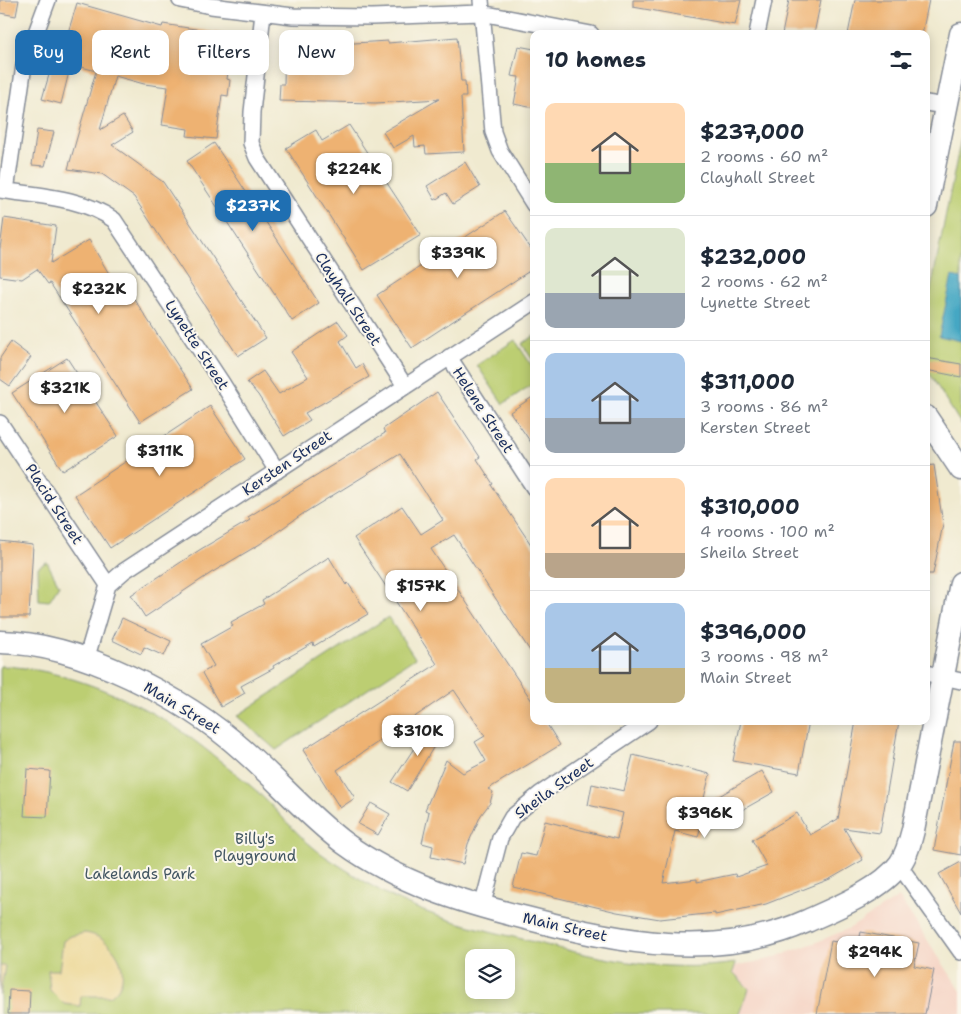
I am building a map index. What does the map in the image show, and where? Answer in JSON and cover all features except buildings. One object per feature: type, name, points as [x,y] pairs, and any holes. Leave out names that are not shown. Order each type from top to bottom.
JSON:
[{"type":"street","points":[[3,191],[24,65],[48,0]]},
{"type":"street","points":[[180,0],[263,13],[372,17],[481,6],[575,30]]},
{"type":"street","points":[[758,30],[764,0]]},
{"type":"street","points":[[481,6],[493,132],[500,151],[530,199]]},
{"type":"street","name":"Clayhall Street","points":[[263,13],[252,112],[251,143],[262,167],[405,386]]},
{"type":"street","points":[[930,165],[936,104],[961,34]]},
{"type":"street","name":"Lynette Street","points":[[3,191],[75,201],[98,209],[114,220],[222,383],[277,471]]},
{"type":"street","name":"Kersten Street","points":[[108,585],[124,571],[530,305]]},
{"type":"street","name":"Helene Street","points":[[449,357],[530,482]]},
{"type":"street","name":"Placid Street","points":[[0,423],[108,585]]},
{"type":"street","points":[[930,423],[961,469]]},
{"type":"street","name":"Main Street","points":[[0,642],[35,646],[86,660],[164,694],[207,721],[246,752],[330,831],[379,865],[434,892],[608,938],[672,945],[714,944],[756,939],[797,926],[841,906],[872,888],[899,865],[908,848],[914,830],[961,583]]},
{"type":"street","points":[[86,660],[108,585]]},
{"type":"street","name":"Sheila Street","points":[[482,906],[500,838],[512,817],[540,794],[643,725]]},
{"type":"street","points":[[899,865],[961,952]]},
{"type":"shaded area","points":[[899,897],[961,991],[961,1014],[740,1014],[749,989],[729,967],[770,959],[817,942],[850,928]]},
{"type":"green space","points":[[961,138],[961,424],[930,374],[930,294]]},
{"type":"green space","points":[[530,339],[530,356],[522,344]]},
{"type":"green space","points":[[515,340],[530,363],[530,386],[503,404],[477,365]]},
{"type":"green space","points":[[47,562],[59,585],[49,601],[39,600],[38,567]]},
{"type":"green space","points":[[388,617],[415,658],[276,750],[237,716]]},
{"type":"green space","name":"Lakelands Park","points":[[0,666],[47,672],[96,687],[165,720],[256,790],[317,851],[369,884],[411,906],[480,929],[549,946],[628,962],[681,966],[736,963],[733,972],[749,989],[740,1014],[0,1014]]},
{"type":"sand","points":[[85,933],[96,936],[114,950],[122,969],[122,979],[118,988],[110,996],[81,996],[80,1006],[64,1004],[50,990],[48,970],[59,970],[63,941],[71,936]]},
{"type":"sand","points":[[0,966],[5,966],[0,995]]},
{"type":"water","points":[[952,276],[961,278],[961,341],[939,336]]},
{"type":"park label","name":"Billy's Playground","points":[[255,848]]}]
